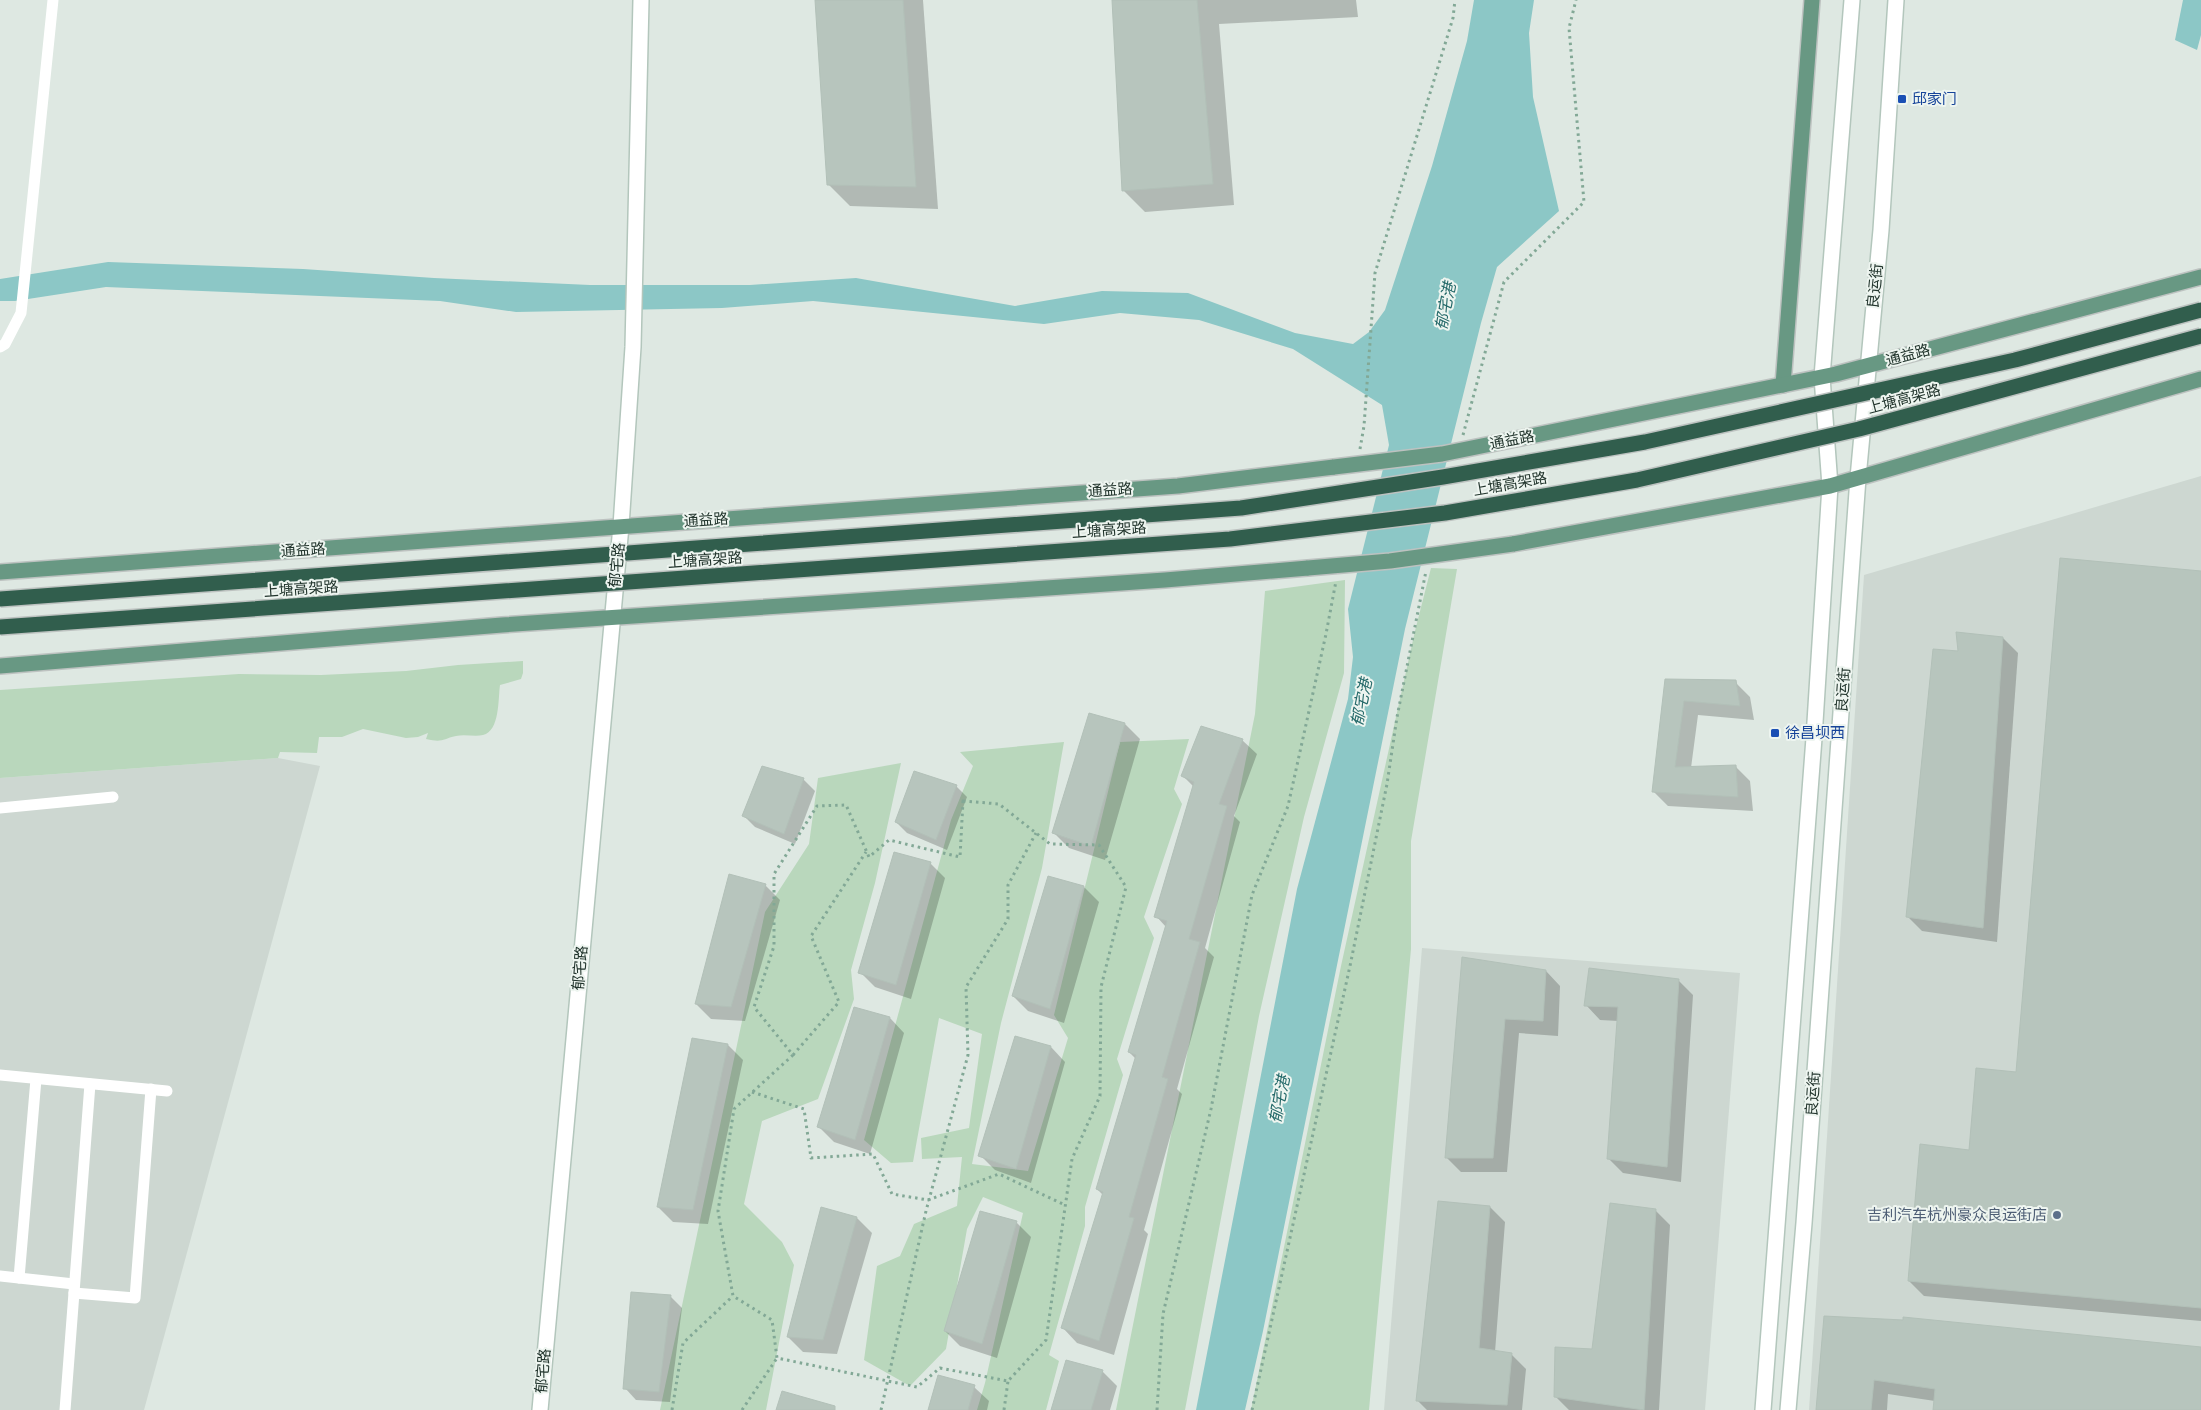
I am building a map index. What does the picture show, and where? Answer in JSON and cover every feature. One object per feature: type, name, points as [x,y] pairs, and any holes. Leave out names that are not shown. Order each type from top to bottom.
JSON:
[{"type":"highway","name":"上塘高架路","points":[[0,599],[1242,508],[1443,478],[1645,442],[2015,360],[2201,310]]},
{"type":"highway","name":"上塘高架路","points":[[0,628],[1230,539],[1445,513],[1637,480],[1859,429],[2201,336]]},
{"type":"main road","name":"郁宅路","points":[[540,1410],[621,526],[632,346],[641,0]]},
{"type":"main road","points":[[1783,385],[1812,0]]},
{"type":"main road","name":"良运街","points":[[1763,1410],[1814,738],[1830,486],[1822,377],[1852,0]]},
{"type":"main road","name":"良运街","points":[[1788,1410],[1804,1223],[1858,478],[1881,230],[1896,0]]},
{"type":"main road","name":"通益路","points":[[0,572],[1178,486],[1442,454],[1822,377],[2201,278]]},
{"type":"main road","points":[[0,666],[612,618],[1156,580],[1390,561],[1513,544],[1830,486],[2201,379]]},
{"type":"lane","points":[[0,348],[5,344],[22,313],[53,0]]},
{"type":"lane","points":[[0,808],[113,797]]},
{"type":"lane","points":[[0,1076],[167,1090]]},
{"type":"lane","points":[[18,1278],[36,1079]]},
{"type":"lane","points":[[65,1410],[90,1084]]},
{"type":"lane","points":[[0,1276],[135,1298],[151,1089]]},
{"type":"path","points":[[1359,455],[1364,426],[1375,273],[1453,18],[1455,0]]},
{"type":"path","points":[[1463,435],[1504,282],[1584,202],[1570,28],[1576,0]]},
{"type":"path","points":[[1252,1410],[1350,966],[1387,784],[1397,717],[1426,570]]},
{"type":"path","points":[[1158,1410],[1164,1314],[1211,1109],[1252,895],[1288,806],[1337,578]]},
{"type":"path","points":[[792,1055],[754,1007],[774,946],[774,874],[817,806],[846,805],[869,857],[889,840],[960,857],[963,801],[999,804],[1050,844],[1099,845],[1126,887],[1101,987],[1100,1096],[1072,1159],[1046,1340],[1008,1381],[1004,1410]]},
{"type":"path","points":[[881,1410],[928,1200],[968,1055],[966,987],[1008,919],[1008,884],[1036,833]]},
{"type":"path","points":[[742,1410],[777,1358],[772,1320],[733,1296],[718,1211],[734,1110],[792,1055],[839,1002],[811,936],[866,852]]},
{"type":"path","points":[[752,1092],[804,1109],[811,1158],[873,1154],[892,1194],[928,1200],[999,1174],[1065,1206]]},
{"type":"path","points":[[672,1410],[683,1344],[733,1296]]},
{"type":"path","points":[[777,1358],[917,1387],[940,1368],[1008,1381]]},
{"type":"shaded area","points":[[2201,476],[2201,1410],[1809,1410],[1864,575]]},
{"type":"shaded area","points":[[278,758],[320,766],[144,1410],[0,1410],[0,778]]},
{"type":"shaded area","points":[[1422,948],[1740,973],[1705,1410],[1384,1410]]},
{"type":"green space","points":[[1431,568],[1457,569],[1411,841],[1411,949],[1369,1410],[1251,1410],[1341,966],[1415,631]]},
{"type":"green space","points":[[1345,580],[1344,673],[1304,817],[1259,1016],[1185,1410],[1116,1410],[1255,714],[1265,591]]},
{"type":"green space","points":[[523,661],[521,679],[500,685],[497,714],[493,727],[483,735],[459,735],[436,741],[426,739],[428,733],[418,737],[406,738],[363,729],[342,737],[319,737],[317,753],[280,752],[278,758],[0,778],[0,690],[239,674],[321,675],[406,671],[458,665]]},
{"type":"green space","points":[[1189,739],[1174,789],[1182,804],[1144,917],[1154,938],[1117,1059],[1123,1075],[1085,1207],[1085,1226],[1049,1355],[1059,1361],[1046,1410],[977,1410],[985,1383],[1023,1213],[983,1197],[967,1229],[946,1349],[910,1386],[864,1360],[877,1266],[900,1256],[914,1224],[957,1206],[962,1157],[922,1159],[921,1138],[969,1128],[982,1034],[939,1018],[913,1162],[891,1163],[864,1140],[951,820],[973,766],[960,752],[1064,742],[1042,868],[1001,1023],[972,1164],[1028,1171],[1068,1038],[1054,1015],[1120,742]]},
{"type":"green space","points":[[901,763],[875,883],[851,970],[854,999],[818,1099],[762,1121],[744,1204],[782,1242],[794,1265],[766,1410],[660,1410],[765,912],[809,844],[818,778]]},
{"type":"water","name":"郁宅港","points":[[1474,0],[1534,0],[1529,33],[1533,97],[1559,211],[1497,267],[1481,323],[1405,629],[1263,1331],[1245,1410],[1196,1410],[1297,889],[1348,699],[1353,657],[1348,609],[1389,445],[1382,405],[1293,349],[1199,320],[1120,313],[1044,324],[813,301],[722,308],[516,312],[440,301],[106,287],[15,301],[0,301],[0,279],[108,262],[303,269],[434,278],[590,285],[750,285],[856,278],[1015,306],[1102,291],[1188,293],[1295,333],[1353,344],[1369,332],[1385,310],[1432,166],[1467,41]]},
{"type":"water","points":[[2183,0],[2201,0],[2201,35],[2197,50],[2175,40]]},
{"type":"building","points":[[815,0],[903,0],[916,187],[827,185]]},
{"type":"building","points":[[1112,0],[1197,0],[1213,184],[1122,191]]},
{"type":"building","points":[[2060,558],[2201,571],[2201,1308],[1908,1281],[1920,1144],[1969,1150],[1976,1068],[2016,1072]]},
{"type":"building","points":[[1956,632],[2003,637],[1983,928],[1906,917],[1933,649],[1958,651]]},
{"type":"building","points":[[1665,679],[1736,680],[1740,706],[1684,701],[1675,767],[1736,765],[1738,797],[1652,792]]},
{"type":"building","points":[[1089,713],[1125,723],[1091,846],[1052,833]]},
{"type":"building","points":[[1201,726],[1243,739],[1219,804],[1227,806],[1189,939],[1200,942],[1162,1077],[1168,1079],[1129,1217],[1134,1218],[1099,1341],[1061,1328],[1103,1192],[1096,1189],[1136,1055],[1128,1052],[1167,921],[1154,917],[1194,782],[1181,776]]},
{"type":"building","points":[[762,766],[804,778],[784,834],[742,816]]},
{"type":"building","points":[[914,771],[957,785],[936,840],[895,822]]},
{"type":"building","points":[[894,852],[931,862],[896,985],[858,973]]},
{"type":"building","points":[[729,874],[766,884],[731,1007],[695,1004]]},
{"type":"building","points":[[1048,876],[1084,886],[1050,1009],[1012,996]]},
{"type":"building","points":[[1462,957],[1546,970],[1543,1021],[1505,1019],[1493,1158],[1445,1158]]},
{"type":"building","points":[[1589,968],[1679,979],[1667,1167],[1607,1159],[1618,1007],[1584,1006]]},
{"type":"building","points":[[854,1007],[890,1017],[855,1140],[817,1127]]},
{"type":"building","points":[[1015,1036],[1051,1046],[1016,1169],[978,1156]]},
{"type":"building","points":[[692,1038],[728,1044],[693,1210],[657,1207]]},
{"type":"building","points":[[1438,1201],[1490,1206],[1479,1348],[1512,1353],[1507,1405],[1416,1401]]},
{"type":"building","points":[[1610,1203],[1656,1209],[1644,1410],[1554,1397],[1555,1347],[1592,1349]]},
{"type":"building","points":[[821,1207],[857,1217],[823,1340],[787,1337]]},
{"type":"building","points":[[980,1211],[1017,1221],[982,1344],[944,1331]]},
{"type":"building","points":[[631,1292],[671,1295],[659,1392],[623,1389]]},
{"type":"building","points":[[1824,1316],[1903,1320],[1903,1317],[2201,1347],[2201,1410],[1933,1410],[1935,1389],[1874,1380],[1871,1410],[1816,1410]]},
{"type":"building","points":[[1066,1360],[1103,1370],[1091,1410],[1051,1410]]},
{"type":"building","points":[[938,1375],[975,1385],[968,1410],[928,1410]]},
{"type":"building","points":[[782,1391],[835,1406],[835,1410],[776,1410]]},
{"type":"place","name":"邱家门","points":[[1902,99]]},
{"type":"place","name":"徐昌坝西","points":[[1775,733]]},
{"type":"place","name":"吉利汽车杭州豪众良运街店","points":[[2057,1215]]}]
